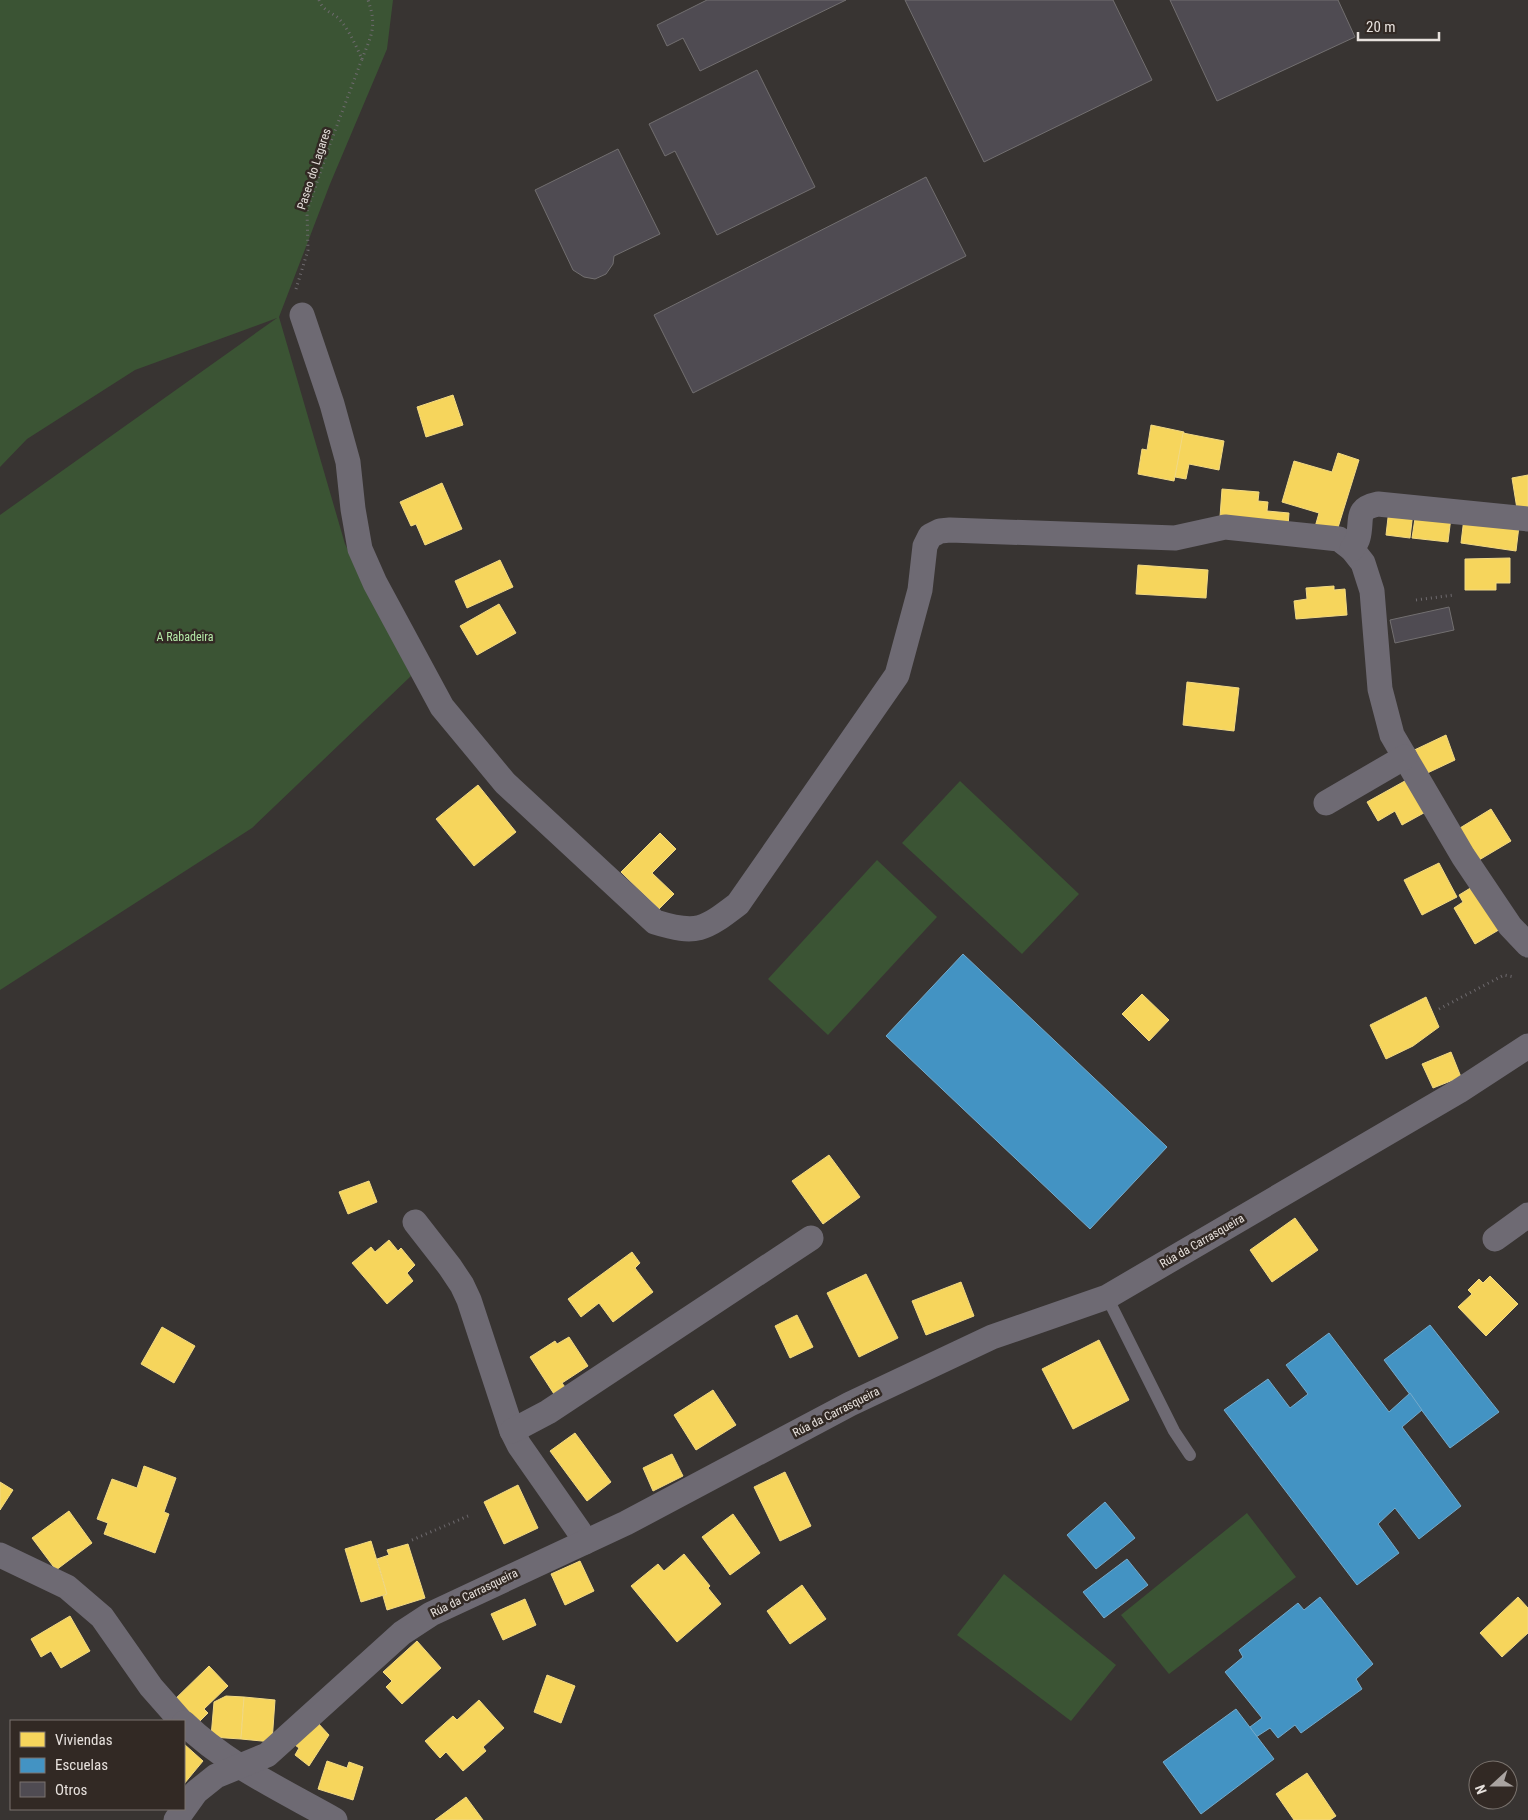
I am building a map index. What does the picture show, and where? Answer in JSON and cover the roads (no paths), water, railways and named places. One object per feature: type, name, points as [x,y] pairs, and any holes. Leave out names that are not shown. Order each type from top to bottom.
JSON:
[{"type":"street","points":[[302,315],[348,462],[353,510],[360,549],[375,583],[442,707],[505,783],[655,922],[678,929],[702,928],[738,904],[897,674],[920,590],[925,546],[930,536],[940,531],[950,530],[1175,538],[1225,527],[1338,539],[1352,549],[1363,563],[1372,591],[1380,689],[1392,735],[1464,856],[1510,926],[1528,945]]},
{"type":"street","points":[[1352,549],[1358,538],[1360,515],[1367,506],[1378,504],[1528,520]]},
{"type":"street","points":[[1326,804],[1405,757]]},
{"type":"street","name":"Rúa da Carrasqueira","points":[[185,1807],[196,1792],[216,1776],[266,1755],[402,1633],[431,1614],[626,1523],[850,1404],[992,1336],[1106,1297],[1391,1132],[1528,1046]]},
{"type":"street","points":[[1495,1239],[1528,1215]]},
{"type":"street","points":[[415,1222],[462,1285],[469,1300],[512,1431],[519,1445],[585,1542]]},
{"type":"street","points":[[512,1431],[548,1412],[811,1238]]},
{"type":"street","points":[[0,1555],[67,1587],[102,1617],[151,1687],[181,1720]]},
{"type":"street","points":[[185,1724],[201,1740],[239,1766],[335,1820]]},
{"type":"lane","points":[[1106,1297],[1174,1432],[1190,1455]]},
{"type":"park label","name":"A Rabadeira","points":[[185,637]]}]
